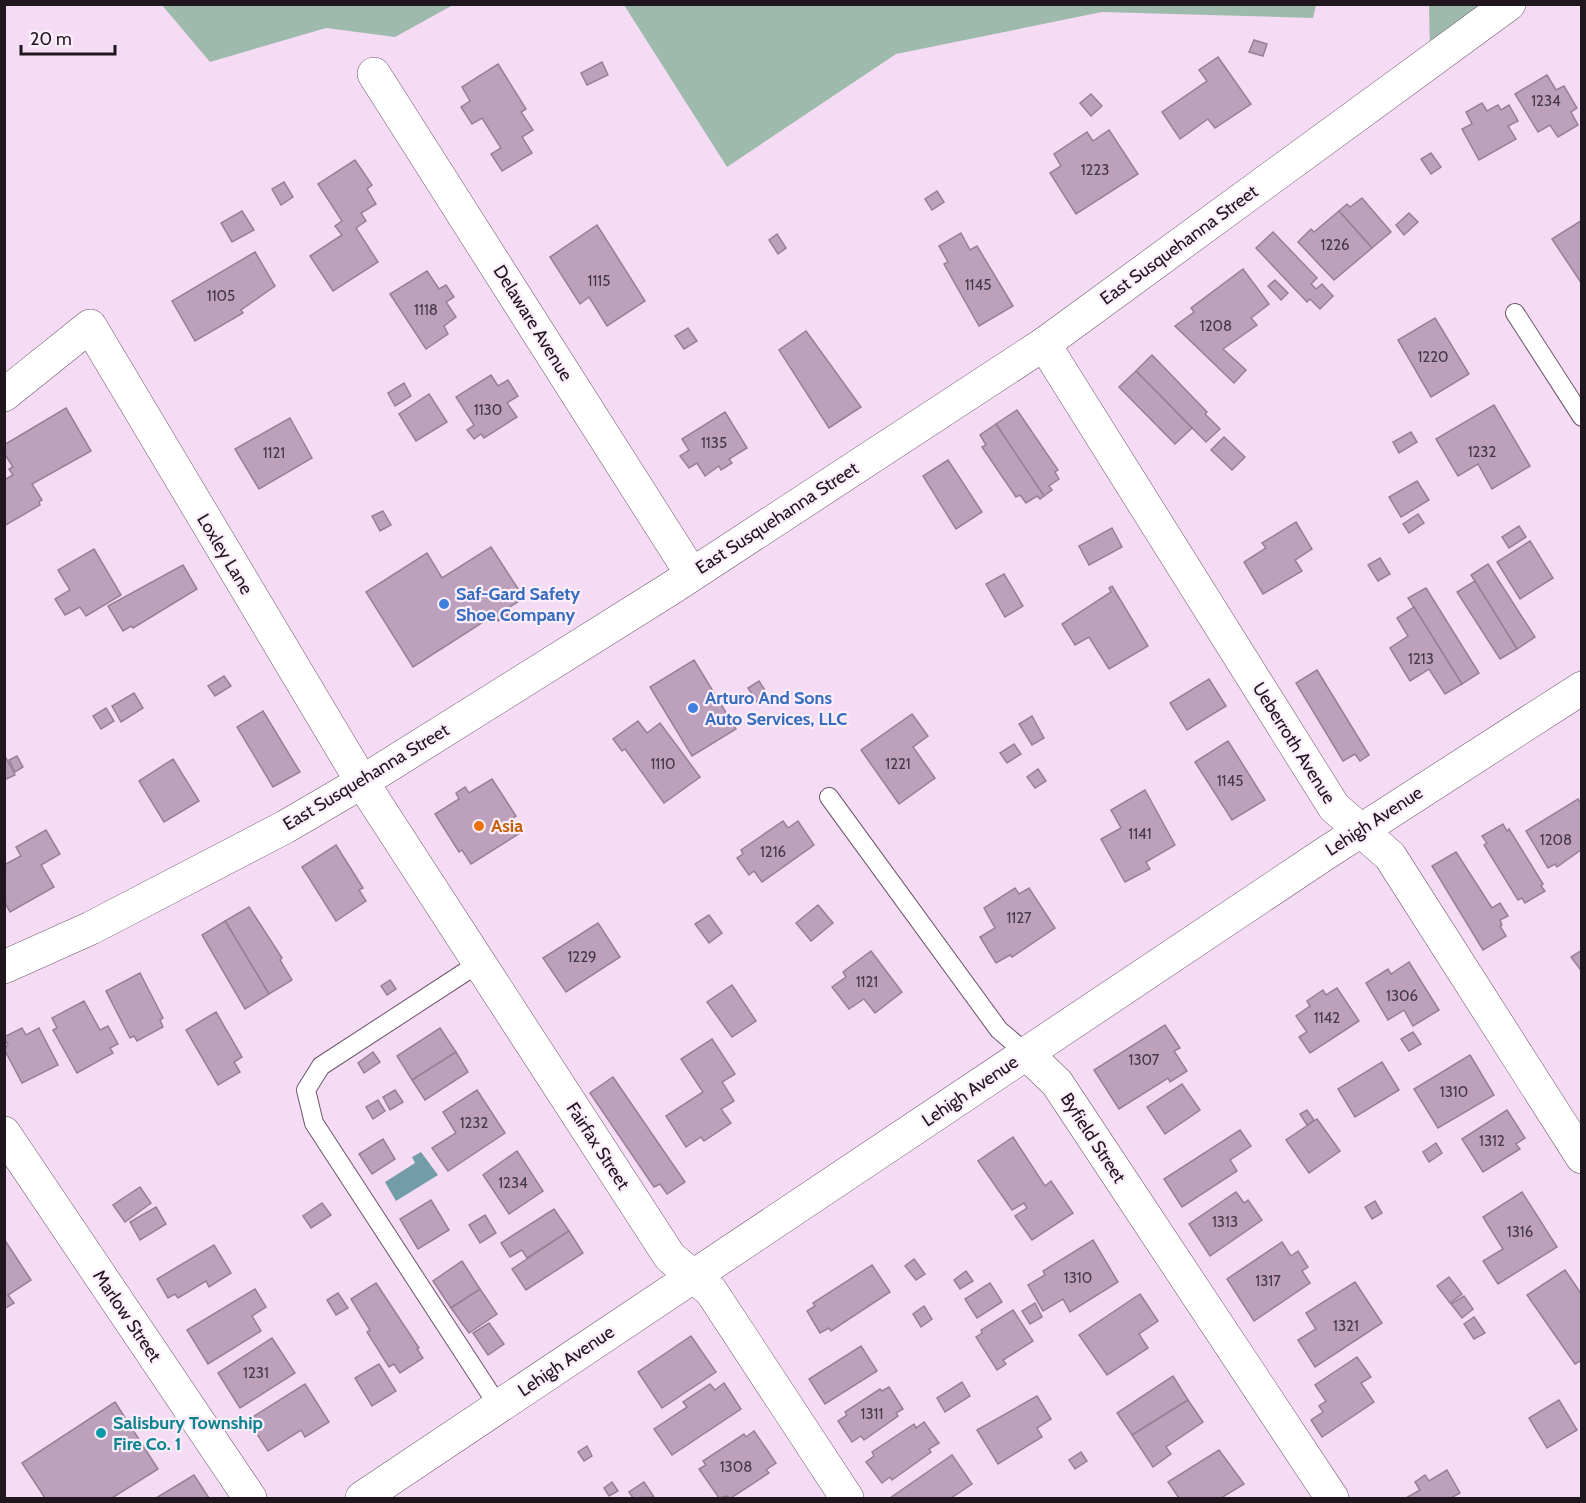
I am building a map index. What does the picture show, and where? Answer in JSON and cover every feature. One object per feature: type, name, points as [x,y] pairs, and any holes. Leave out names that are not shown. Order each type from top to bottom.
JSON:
[{"type":"street","name":"East Susquehanna Street","points":[[4,967],[92,928],[285,827],[362,782],[691,573],[1044,344],[1509,4]]},
{"type":"street","name":"Delaware Avenue","points":[[374,74],[691,573]]},
{"type":"street","name":"Loxley Lane","points":[[4,395],[90,326],[362,782]]},
{"type":"street","name":"Ueberroth Avenue","points":[[1044,344],[1334,807],[1390,856],[1581,1157]]},
{"type":"street","name":"Lehigh Avenue","points":[[362,1498],[1359,831],[1581,688]]},
{"type":"street","name":"Fairfax Street","points":[[362,782],[670,1257],[711,1291],[847,1498]]},
{"type":"street","name":"Byfield Street","points":[[1026,1053],[1057,1083],[1332,1498]]},
{"type":"street","name":"Marlow Street","points":[[4,1133],[250,1498]]},
{"type":"lane","points":[[1515,313],[1581,417]]},
{"type":"lane","name":"Byfield Street","points":[[829,797],[999,1030],[1026,1053]]},
{"type":"lane","points":[[479,963],[321,1065],[306,1090],[314,1123],[499,1407]]},
{"type":"shaded area","points":[[1429,4],[1509,5],[1430,59]]},
{"type":"shaded area","points":[[162,5],[453,5],[395,37],[326,28],[210,62]]},
{"type":"shaded area","points":[[624,5],[1316,5],[1313,18],[1102,12],[896,54],[727,167]]},
{"type":"shaded area","points":[[421,1152],[438,1175],[396,1201],[385,1182],[415,1163],[412,1157]]},
{"type":"building","points":[[1254,40],[1267,44],[1263,56],[1249,52]]},
{"type":"building","points":[[1218,57],[1251,104],[1215,128],[1208,119],[1180,139],[1162,112],[1207,81],[1199,70]]},
{"type":"building","points":[[602,62],[608,75],[587,85],[581,73]]},
{"type":"building","points":[[498,64],[526,109],[521,112],[533,130],[522,137],[532,153],[502,171],[491,154],[501,148],[482,118],[472,124],[461,107],[470,101],[462,87]]},
{"type":"building","points":[[1547,75],[1556,90],[1564,86],[1577,108],[1571,112],[1578,125],[1558,137],[1550,125],[1538,132],[1515,94]]},
{"type":"building","points":[[1091,94],[1102,106],[1091,116],[1080,103]]},
{"type":"building","points":[[1482,103],[1487,111],[1498,105],[1501,110],[1509,105],[1518,121],[1508,126],[1516,139],[1479,160],[1462,129],[1472,124],[1466,112]]},
{"type":"building","points":[[1109,130],[1138,174],[1076,214],[1050,173],[1061,166],[1054,154],[1087,132],[1093,141]]},
{"type":"building","points":[[1431,153],[1441,167],[1431,174],[1421,159]]},
{"type":"building","points":[[355,160],[372,185],[367,189],[376,204],[361,213],[366,221],[356,228],[378,262],[333,291],[310,256],[342,235],[335,226],[342,221],[318,184]]},
{"type":"building","points":[[284,182],[293,197],[281,205],[272,189]]},
{"type":"building","points":[[937,191],[944,202],[932,210],[925,199]]},
{"type":"building","points":[[1362,198],[1391,232],[1372,248],[1339,211],[1347,204],[1350,207]]},
{"type":"building","points":[[242,211],[254,230],[232,242],[221,223]]},
{"type":"building","points":[[1339,211],[1372,248],[1334,280],[1298,242],[1311,229],[1314,232]]},
{"type":"building","points":[[1409,213],[1418,222],[1404,235],[1396,225]]},
{"type":"building","points":[[1582,220],[1582,284],[1552,239]]},
{"type":"building","points":[[597,225],[645,301],[607,326],[589,297],[580,304],[550,257]]},
{"type":"building","points":[[1273,232],[1317,278],[1311,284],[1316,289],[1322,284],[1333,296],[1320,309],[1310,299],[1307,302],[1256,248]]},
{"type":"building","points":[[961,233],[970,250],[977,246],[1013,306],[979,326],[944,264],[948,262],[939,246]]},
{"type":"building","points":[[777,234],[786,248],[778,254],[769,240]]},
{"type":"building","points":[[255,252],[275,286],[241,310],[243,313],[195,341],[172,301]]},
{"type":"building","points":[[1243,269],[1269,304],[1251,318],[1257,325],[1223,349],[1246,370],[1234,383],[1175,326],[1194,312],[1191,308]]},
{"type":"building","points":[[427,271],[439,289],[446,285],[454,297],[446,302],[456,317],[444,326],[448,334],[426,349],[390,294]]},
{"type":"building","points":[[1275,280],[1288,293],[1281,300],[1268,286]]},
{"type":"building","points":[[1435,318],[1469,374],[1431,397],[1398,340]]},
{"type":"building","points":[[688,328],[697,341],[684,349],[675,336]]},
{"type":"building","points":[[806,331],[861,407],[829,428],[779,350]]},
{"type":"building","points":[[1152,355],[1207,412],[1205,414],[1220,429],[1206,442],[1136,371]]},
{"type":"building","points":[[1136,371],[1192,428],[1175,444],[1119,387]]},
{"type":"building","points":[[491,375],[498,386],[508,380],[518,396],[507,403],[517,417],[484,438],[481,434],[474,439],[467,430],[474,425],[456,397]]},
{"type":"building","points":[[404,383],[411,396],[395,406],[388,393]]},
{"type":"building","points":[[429,394],[447,422],[416,441],[399,414]]},
{"type":"building","points":[[1494,405],[1530,466],[1492,489],[1478,464],[1458,476],[1436,439]]},
{"type":"building","points":[[66,408],[91,451],[32,484],[42,500],[39,502],[40,505],[4,526],[4,480],[13,475],[9,469],[13,467],[4,453],[4,445]]},
{"type":"building","points":[[1017,410],[1058,470],[1055,472],[1059,479],[1049,486],[1052,490],[1044,496],[996,424]]},
{"type":"building","points":[[725,412],[747,448],[729,459],[732,463],[721,470],[719,466],[705,476],[697,463],[689,468],[680,456],[689,450],[682,439]]},
{"type":"building","points":[[290,418],[312,458],[259,489],[235,449]]},
{"type":"building","points":[[996,424],[1044,496],[1040,499],[1037,496],[1026,503],[1020,495],[1016,497],[982,447],[986,445],[980,435]]},
{"type":"building","points":[[1411,432],[1417,442],[1399,453],[1393,442]]},
{"type":"building","points":[[1224,437],[1245,457],[1232,470],[1211,450]]},
{"type":"building","points":[[948,460],[982,512],[956,529],[923,476]]},
{"type":"building","points":[[1417,481],[1429,500],[1401,517],[1389,497]]},
{"type":"building","points":[[383,511],[391,525],[380,531],[372,516]]},
{"type":"building","points":[[1418,514],[1424,523],[1409,533],[1403,524]]},
{"type":"building","points":[[1296,522],[1312,549],[1295,560],[1302,571],[1263,594],[1244,562],[1266,548],[1262,543]]},
{"type":"building","points":[[1519,526],[1526,537],[1509,548],[1502,537]]},
{"type":"building","points":[[1112,528],[1122,547],[1089,565],[1079,546]]},
{"type":"building","points":[[1530,541],[1553,578],[1520,599],[1497,562]]},
{"type":"building","name":"Saf-Gard Safety Shoe Company","points":[[491,547],[524,598],[505,610],[508,615],[498,621],[494,615],[413,667],[366,592],[427,553],[442,578]]},
{"type":"building","points":[[94,549],[121,595],[86,616],[80,607],[65,615],[55,599],[70,590],[58,570]]},
{"type":"building","points":[[1380,558],[1390,574],[1378,581],[1368,565]]},
{"type":"building","points":[[1488,564],[1535,637],[1517,649],[1471,575]]},
{"type":"building","points":[[183,565],[197,589],[133,628],[131,626],[123,631],[108,606]]},
{"type":"building","points":[[1004,574],[1023,606],[1005,617],[986,584]]},
{"type":"building","points":[[1475,581],[1517,649],[1500,659],[1457,592]]},
{"type":"building","points":[[1112,586],[1148,646],[1109,669],[1089,637],[1075,645],[1062,624],[1111,592],[1109,588]]},
{"type":"building","points":[[1426,588],[1479,673],[1462,684],[1408,598]]},
{"type":"building","points":[[1414,607],[1462,684],[1445,694],[1429,669],[1410,681],[1390,648],[1408,636],[1397,618]]},
{"type":"building","name":"Arturo And Sons Auto Services, LLC","points":[[694,660],[736,729],[692,756],[650,687]]},
{"type":"building","points":[[1317,670],[1369,755],[1360,761],[1355,754],[1343,761],[1296,683]]},
{"type":"building","points":[[224,676],[231,686],[215,696],[208,686]]},
{"type":"building","points":[[1209,679],[1226,706],[1187,730],[1170,703]]},
{"type":"building","points":[[759,681],[768,695],[757,702],[748,688]]},
{"type":"building","points":[[134,693],[143,708],[121,722],[112,706]]},
{"type":"building","points":[[106,708],[114,721],[101,729],[93,716]]},
{"type":"building","points":[[263,711],[300,772],[273,787],[237,727]]},
{"type":"building","points":[[912,714],[928,736],[913,747],[935,778],[899,804],[861,750]]},
{"type":"building","points":[[1032,716],[1044,738],[1032,745],[1019,724]]},
{"type":"building","points":[[638,721],[647,733],[660,723],[700,777],[664,803],[625,749],[622,751],[613,739]]},
{"type":"building","points":[[1228,741],[1265,800],[1232,820],[1195,762]]},
{"type":"building","points":[[1014,744],[1021,754],[1007,763],[1000,753]]},
{"type":"building","points":[[4,754],[15,775],[4,780]]},
{"type":"building","points":[[17,756],[23,767],[15,772],[9,760]]},
{"type":"building","points":[[173,759],[199,801],[164,822],[139,781]]},
{"type":"building","points":[[1038,769],[1046,781],[1035,788],[1027,777]]},
{"type":"building","name":"Asia","points":[[492,779],[516,816],[512,819],[520,833],[471,864],[462,850],[459,852],[435,814],[459,799],[456,793],[465,787],[469,793]]},
{"type":"building","points":[[1145,790],[1175,845],[1146,862],[1150,869],[1125,882],[1101,839],[1121,828],[1111,810]]},
{"type":"building","points":[[1578,799],[1582,805],[1582,849],[1557,867],[1555,864],[1548,868],[1526,831]]},
{"type":"building","points":[[783,821],[788,828],[798,821],[814,845],[762,882],[754,871],[749,875],[737,858],[743,854],[741,850]]},
{"type":"building","points":[[1503,824],[1507,831],[1509,829],[1545,891],[1525,903],[1522,898],[1518,900],[1484,845],[1487,843],[1482,836]]},
{"type":"building","points":[[46,830],[60,854],[41,865],[54,887],[10,912],[4,901],[4,865],[21,856],[16,847]]},
{"type":"building","points":[[336,845],[363,888],[359,890],[366,901],[336,921],[302,867]]},
{"type":"building","points":[[1456,852],[1492,908],[1500,903],[1508,916],[1500,920],[1502,925],[1500,926],[1506,936],[1483,950],[1432,866]]},
{"type":"building","points":[[1015,888],[1019,894],[1029,888],[1055,928],[1012,957],[1010,955],[996,963],[980,937],[995,928],[984,908]]},
{"type":"building","points":[[818,905],[833,923],[811,941],[796,923]]},
{"type":"building","points":[[249,907],[282,958],[280,960],[292,980],[269,994],[225,921]]},
{"type":"building","points":[[709,915],[722,933],[709,943],[695,924]]},
{"type":"building","points":[[225,921],[269,994],[245,1009],[202,935]]},
{"type":"building","points":[[598,923],[620,957],[566,992],[543,958]]},
{"type":"building","points":[[1582,950],[1582,968],[1580,969],[1571,957]]},
{"type":"building","points":[[871,951],[902,992],[875,1013],[864,999],[849,1009],[832,987],[846,977],[843,972]]},
{"type":"building","points":[[1409,962],[1439,1010],[1413,1026],[1404,1010],[1388,1020],[1366,983],[1388,969],[1391,974]]},
{"type":"building","points":[[140,973],[163,1018],[160,1020],[163,1027],[137,1041],[134,1036],[130,1038],[106,991]]},
{"type":"building","points":[[390,980],[396,989],[387,995],[381,986]]},
{"type":"building","points":[[732,985],[756,1021],[732,1037],[707,1002]]},
{"type":"building","points":[[1337,988],[1359,1021],[1310,1053],[1299,1037],[1307,1032],[1296,1016],[1310,1006],[1307,1001],[1323,990],[1326,995]]},
{"type":"building","points":[[84,1001],[100,1030],[108,1026],[118,1044],[110,1048],[113,1053],[77,1073],[53,1030],[57,1028],[52,1018]]},
{"type":"building","points":[[216,1012],[242,1057],[234,1062],[240,1072],[218,1085],[186,1030]]},
{"type":"building","points":[[1165,1025],[1180,1048],[1174,1051],[1187,1071],[1170,1082],[1168,1078],[1119,1109],[1094,1070]]},
{"type":"building","points":[[22,1028],[26,1035],[39,1028],[58,1065],[22,1083],[4,1049],[8,1045],[4,1037]]},
{"type":"building","points":[[440,1028],[456,1052],[412,1080],[397,1056]]},
{"type":"building","points":[[1413,1032],[1421,1044],[1409,1051],[1401,1039]]},
{"type":"building","points":[[712,1039],[735,1074],[722,1082],[734,1101],[721,1109],[731,1123],[704,1141],[701,1137],[686,1147],[666,1116],[703,1092],[681,1059]]},
{"type":"building","points":[[373,1052],[380,1062],[364,1073],[358,1063]]},
{"type":"building","points":[[456,1052],[468,1072],[425,1100],[412,1080]]},
{"type":"building","points":[[1470,1055],[1494,1095],[1438,1128],[1414,1089]]},
{"type":"building","points":[[1382,1062],[1399,1090],[1355,1117],[1338,1089]]},
{"type":"building","points":[[613,1077],[685,1182],[667,1194],[660,1184],[654,1187],[590,1093]]},
{"type":"building","points":[[1182,1084],[1200,1110],[1165,1134],[1147,1107]]},
{"type":"building","points":[[395,1090],[403,1102],[390,1110],[383,1097]]},
{"type":"building","points":[[477,1090],[505,1133],[448,1171],[432,1148],[456,1133],[443,1112]]},
{"type":"building","points":[[378,1100],[385,1111],[373,1119],[366,1107]]},
{"type":"building","points":[[1307,1110],[1314,1120],[1307,1125],[1300,1114]]},
{"type":"building","points":[[1507,1110],[1525,1138],[1516,1144],[1520,1149],[1483,1172],[1462,1139]]},
{"type":"building","points":[[1317,1119],[1340,1151],[1309,1173],[1286,1140]]},
{"type":"building","points":[[1240,1130],[1251,1146],[1230,1160],[1237,1171],[1182,1207],[1164,1179]]},
{"type":"building","points":[[1013,1137],[1045,1186],[1051,1181],[1073,1213],[1032,1240],[1015,1216],[1027,1208],[1024,1203],[1012,1210],[978,1161]]},
{"type":"building","points":[[383,1139],[395,1159],[372,1174],[359,1154]]},
{"type":"building","points":[[1436,1143],[1442,1153],[1429,1162],[1423,1152]]},
{"type":"building","points":[[517,1151],[543,1191],[509,1214],[483,1175]]},
{"type":"building","points":[[140,1187],[151,1203],[125,1222],[113,1205]]},
{"type":"building","points":[[1236,1192],[1244,1203],[1248,1200],[1262,1220],[1210,1256],[1189,1224]]},
{"type":"building","points":[[1522,1192],[1557,1247],[1498,1284],[1483,1261],[1503,1249],[1483,1217]]},
{"type":"building","points":[[431,1200],[449,1230],[418,1249],[400,1219]]},
{"type":"building","points":[[1375,1201],[1382,1213],[1372,1219],[1365,1207]]},
{"type":"building","points":[[322,1203],[331,1215],[311,1228],[303,1216]]},
{"type":"building","points":[[156,1207],[166,1224],[140,1240],[130,1222]]},
{"type":"building","points":[[554,1209],[569,1231],[527,1258],[522,1250],[510,1257],[501,1243]]},
{"type":"building","points":[[485,1215],[496,1233],[480,1243],[469,1225]]},
{"type":"building","points":[[569,1231],[583,1253],[526,1290],[512,1269]]},
{"type":"building","points":[[4,1239],[31,1280],[8,1295],[14,1303],[4,1309]]},
{"type":"building","points":[[1093,1240],[1118,1282],[1070,1312],[1063,1299],[1043,1311],[1028,1285],[1045,1275],[1043,1271]]},
{"type":"building","points":[[1282,1242],[1291,1256],[1298,1251],[1308,1267],[1302,1271],[1310,1283],[1254,1321],[1227,1279]]},
{"type":"building","points":[[214,1245],[231,1273],[209,1287],[206,1281],[178,1298],[175,1294],[168,1298],[157,1279]]},
{"type":"building","points":[[914,1259],[925,1274],[916,1280],[905,1266]]},
{"type":"building","points":[[462,1261],[480,1289],[451,1308],[433,1281]]},
{"type":"building","points":[[872,1265],[890,1292],[831,1331],[829,1328],[820,1333],[807,1311],[815,1306],[813,1303]]},
{"type":"building","points":[[1565,1270],[1582,1295],[1582,1360],[1575,1364],[1527,1295]]},
{"type":"building","points":[[966,1271],[973,1281],[960,1289],[954,1280]]},
{"type":"building","points":[[1449,1277],[1462,1294],[1450,1303],[1437,1286]]},
{"type":"building","points":[[1355,1282],[1382,1323],[1315,1367],[1298,1340],[1316,1329],[1306,1313]]},
{"type":"building","points":[[376,1283],[419,1348],[417,1349],[423,1358],[400,1373],[394,1364],[389,1367],[367,1332],[370,1330],[351,1299]]},
{"type":"building","points":[[990,1283],[1002,1302],[977,1318],[965,1299]]},
{"type":"building","points":[[255,1289],[266,1307],[252,1316],[261,1331],[208,1364],[187,1330]]},
{"type":"building","points":[[480,1289],[497,1314],[469,1333],[451,1308]]},
{"type":"building","points":[[338,1293],[348,1308],[336,1315],[327,1300]]},
{"type":"building","points":[[1140,1294],[1158,1321],[1139,1334],[1148,1348],[1107,1375],[1079,1335]]},
{"type":"building","points":[[1464,1296],[1473,1309],[1462,1318],[1451,1304]]},
{"type":"building","points":[[1035,1303],[1042,1317],[1030,1324],[1022,1311]]},
{"type":"building","points":[[924,1306],[932,1319],[921,1327],[913,1314]]},
{"type":"building","points":[[1013,1310],[1033,1341],[1003,1360],[1006,1364],[997,1370],[976,1337],[982,1333],[981,1330]]},
{"type":"building","points":[[1474,1317],[1485,1333],[1474,1339],[1464,1324]]},
{"type":"building","points":[[489,1323],[504,1344],[488,1355],[473,1333]]},
{"type":"building","points":[[691,1336],[716,1372],[662,1408],[638,1372]]},
{"type":"building","points":[[272,1338],[295,1373],[240,1408],[218,1373]]},
{"type":"building","points":[[861,1346],[877,1371],[825,1404],[809,1379]]},
{"type":"building","points":[[1357,1357],[1371,1377],[1361,1383],[1374,1402],[1322,1437],[1311,1420],[1323,1412],[1319,1406],[1326,1401],[1315,1385]]},
{"type":"building","points":[[379,1364],[396,1391],[372,1406],[355,1378]]},
{"type":"building","points":[[1173,1376],[1188,1400],[1132,1435],[1117,1413]]},
{"type":"building","points":[[962,1382],[970,1396],[945,1412],[937,1398]]},
{"type":"building","points":[[724,1383],[741,1409],[672,1455],[654,1429],[687,1407],[683,1402],[710,1384],[715,1390]]},
{"type":"building","points":[[305,1384],[329,1422],[305,1437],[301,1430],[268,1451],[248,1420]]},
{"type":"building","points":[[889,1387],[903,1409],[896,1413],[898,1416],[864,1440],[861,1436],[852,1442],[838,1421],[847,1415],[845,1412],[880,1389],[882,1391]]},
{"type":"building","points":[[1037,1396],[1051,1419],[1037,1428],[1042,1437],[998,1464],[977,1430]]},
{"type":"building","points":[[1188,1400],[1203,1422],[1166,1447],[1171,1454],[1153,1467],[1132,1435]]},
{"type":"building","points":[[1559,1400],[1577,1430],[1547,1448],[1529,1418]]},
{"type":"building","name":"Salisbury Township Fire Co. 1","points":[[115,1402],[158,1469],[112,1498],[45,1498],[22,1463]]},
{"type":"building","points":[[924,1422],[939,1443],[929,1449],[931,1452],[892,1480],[890,1477],[882,1483],[866,1462],[874,1456],[872,1452],[914,1424],[916,1428]]},
{"type":"building","points":[[754,1431],[776,1463],[766,1470],[769,1473],[731,1498],[726,1496],[719,1498],[699,1469],[706,1465],[703,1461],[744,1434],[746,1437]]},
{"type":"building","points":[[587,1446],[592,1456],[584,1461],[578,1452]]},
{"type":"building","points":[[1219,1450],[1244,1484],[1221,1498],[1179,1498],[1168,1482]]},
{"type":"building","points":[[1081,1452],[1087,1461],[1075,1469],[1069,1460]]},
{"type":"building","points":[[952,1455],[972,1484],[951,1498],[890,1498]]},
{"type":"building","points":[[1447,1470],[1460,1493],[1451,1498],[1406,1498],[1420,1490],[1415,1482],[1425,1475],[1429,1481]]},
{"type":"building","points":[[194,1475],[209,1498],[156,1498]]},
{"type":"building","points":[[612,1482],[618,1491],[609,1496],[604,1488]]},
{"type":"building","points":[[644,1482],[654,1497],[633,1498],[629,1492]]},
{"type":"place","name":"Saf-Gard Safety Shoe Company","points":[[444,604]]},
{"type":"place","name":"Arturo And Sons Auto Services, LLC","points":[[693,708]]},
{"type":"place","name":"Asia","points":[[479,826]]},
{"type":"place","name":"Salisbury Township Fire Co. 1","points":[[101,1433]]}]
